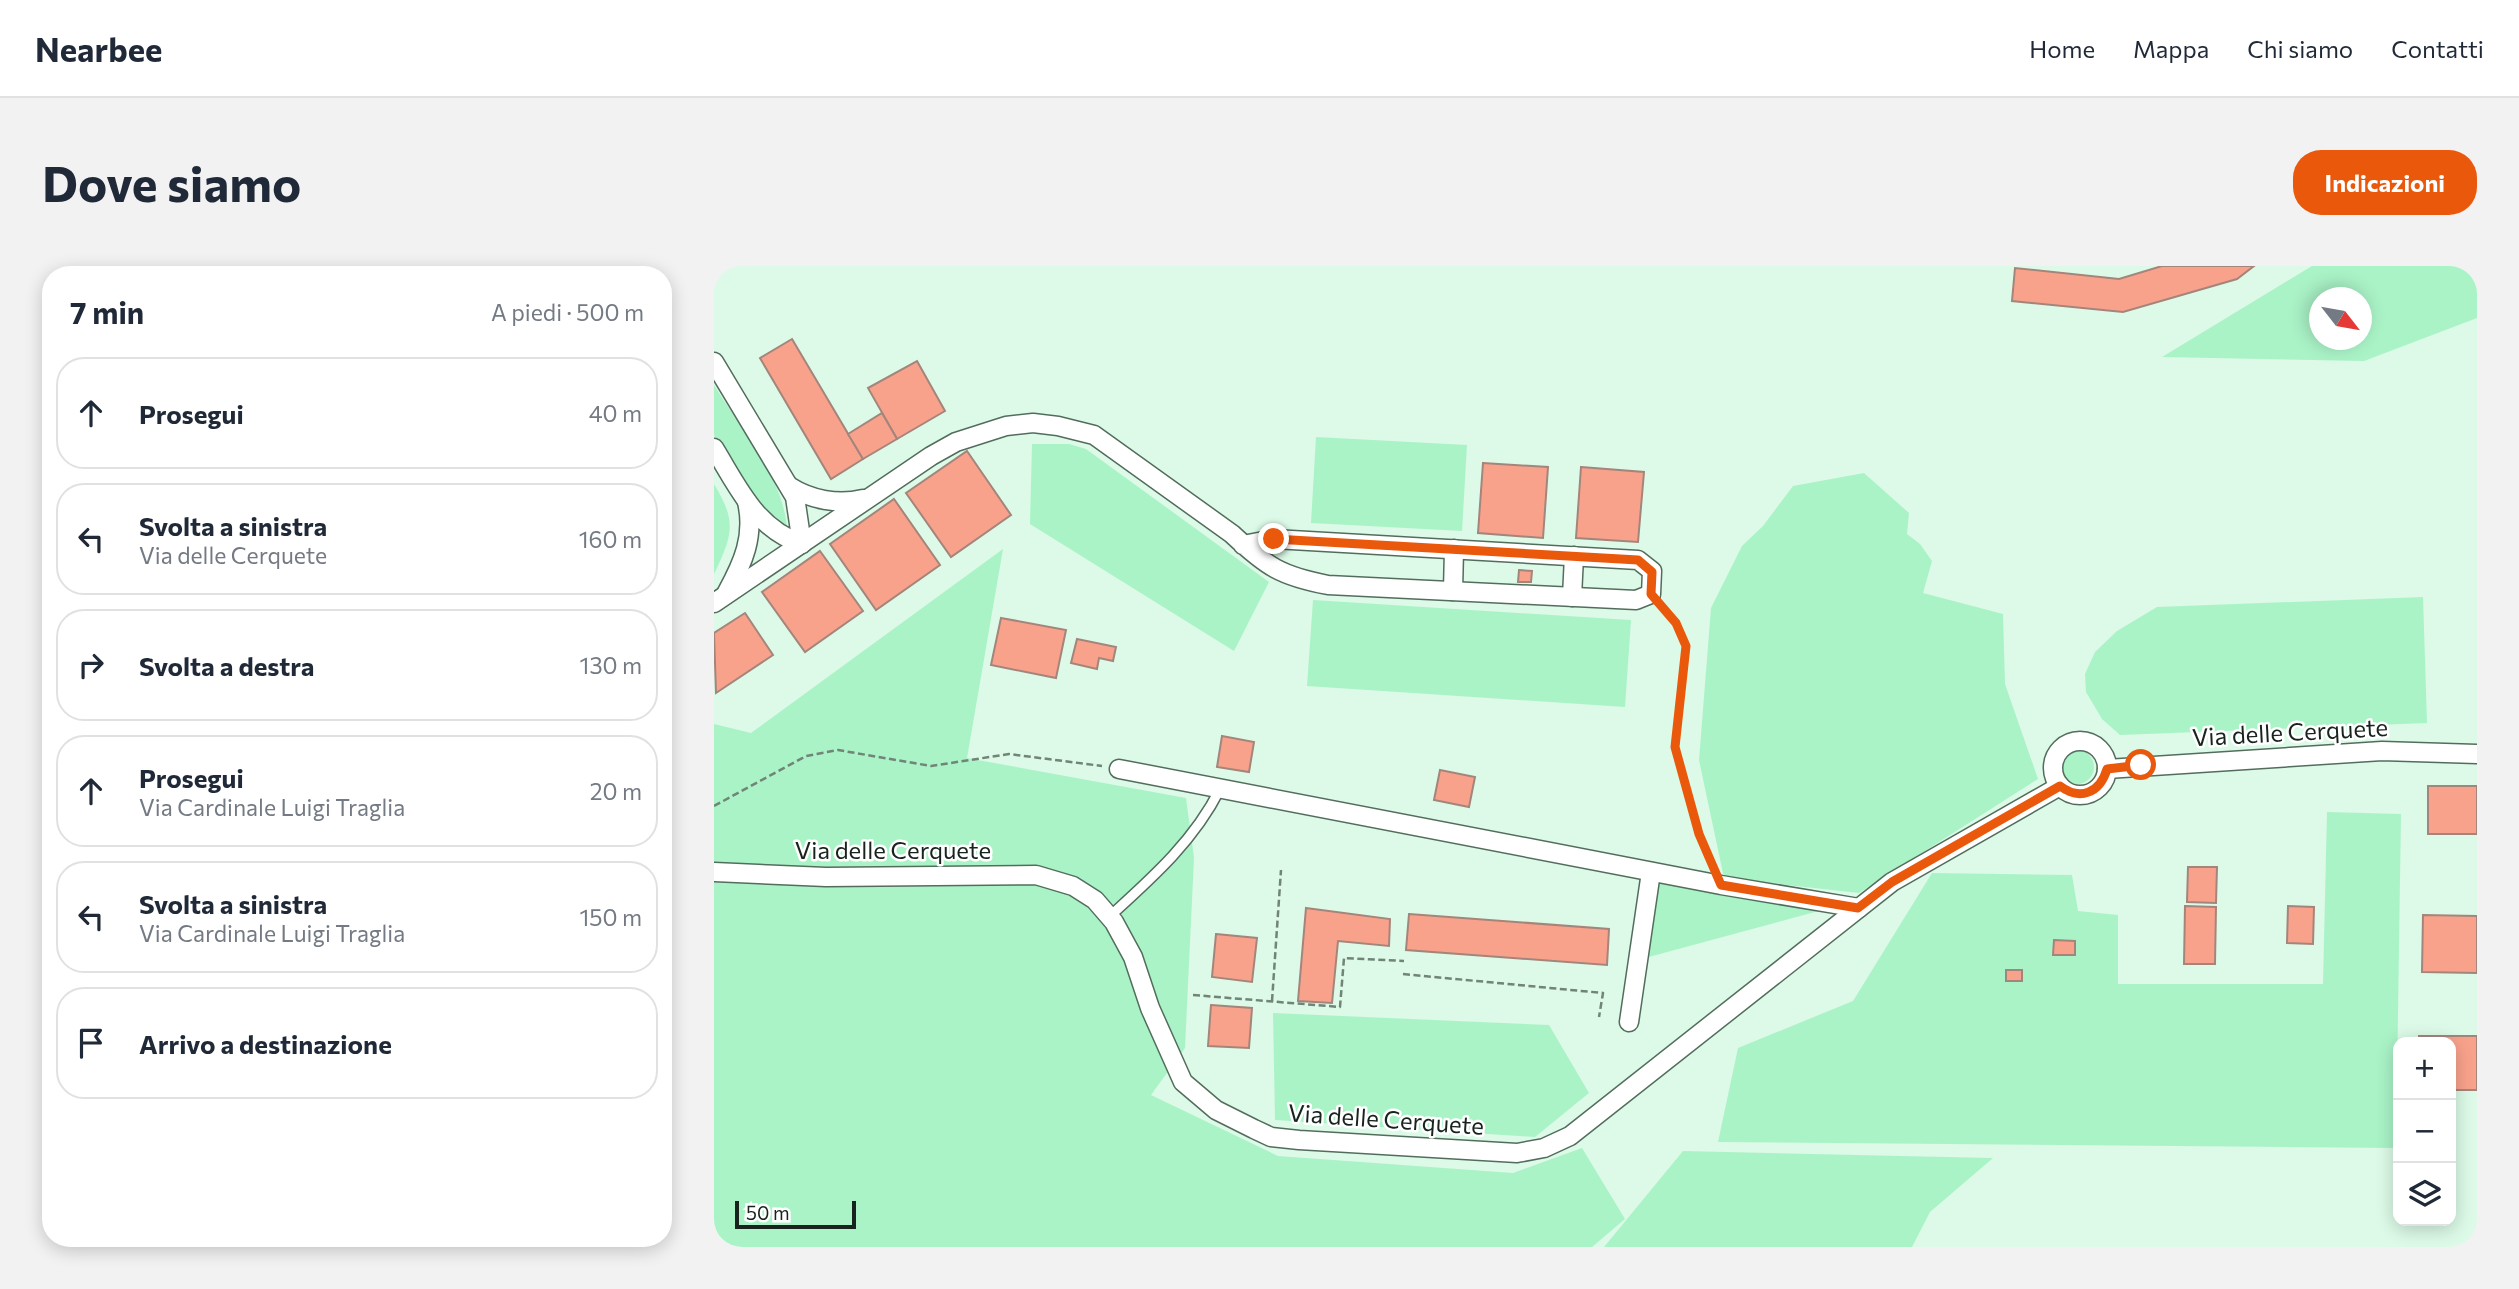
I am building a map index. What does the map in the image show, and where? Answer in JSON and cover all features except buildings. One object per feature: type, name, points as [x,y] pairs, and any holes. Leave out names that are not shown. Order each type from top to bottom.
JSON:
[{"type":"street","points":[[714,362],[789,486],[799,507],[802,544]]},
{"type":"street","points":[[719,600],[931,456],[981,433],[1033,423],[1094,435],[1124,454],[1270,568],[1299,580],[1328,585],[1636,600],[1651,594],[1652,572],[1638,560],[1274,539],[1243,545]]},
{"type":"street","points":[[716,455],[747,502],[774,532],[802,544]]},
{"type":"street","points":[[789,486],[829,501],[872,496]]},
{"type":"street","points":[[719,600],[748,544],[750,522],[747,502]]},
{"type":"street","points":[[1453,591],[1454,549]]},
{"type":"street","points":[[1572,597],[1574,556]]},
{"type":"street","points":[[2071,742],[2092,744],[2100,750],[2107,769],[2098,788],[2089,793],[2068,792],[2060,786],[2053,766],[2056,756],[2071,742]]},
{"type":"street","name":"Via delle Cerquete","points":[[2107,769],[2382,751],[2477,754]]},
{"type":"street","points":[[1119,769],[1651,872],[1858,908]]},
{"type":"street","name":"Via delle Cerquete","points":[[714,872],[826,877],[1036,875],[1073,886],[1095,900],[1109,917],[1133,957],[1150,1009],[1183,1082],[1216,1110],[1271,1137],[1517,1153],[1544,1148],[1570,1136],[1892,882],[2060,786]]},
{"type":"street","points":[[1629,1022],[1651,872]]},
{"type":"lane","points":[[1109,917],[1166,866],[1208,814],[1220,789]]},
{"type":"path","points":[[1651,594],[1676,623],[1686,646],[1675,747],[1699,834],[1721,885]]},
{"type":"path","points":[[714,806],[806,756],[838,750],[931,766],[1009,754],[1047,757],[1119,769]]},
{"type":"path","points":[[1272,1001],[1281,870]]},
{"type":"path","points":[[1193,995],[1339,1007],[1344,958],[1404,961]]},
{"type":"path","points":[[1403,974],[1603,993],[1599,1017]]},
{"type":"green space","points":[[2312,266],[2477,266],[2477,318],[2364,361],[2162,357]]},
{"type":"green space","points":[[714,385],[769,472],[778,490],[787,528],[765,519],[714,435]]},
{"type":"green space","points":[[1316,437],[1467,445],[1462,531],[1311,523]]},
{"type":"green space","points":[[1032,444],[1069,444],[1086,449],[1269,582],[1234,651],[1030,524]]},
{"type":"green space","points":[[1864,473],[1909,513],[1907,534],[1920,544],[1932,561],[1923,593],[2003,614],[2005,684],[2038,779],[1859,893],[1724,878],[1699,760],[1711,608],[1742,546],[1763,526],[1793,486]]},
{"type":"green space","points":[[714,484],[726,508],[730,528],[714,574]]},
{"type":"green space","points":[[1003,549],[967,758],[1186,798],[1194,858],[1185,1048],[1151,1095],[1278,1156],[1513,1173],[1582,1148],[1625,1219],[1592,1247],[714,1247],[714,724],[751,733]]},
{"type":"green space","points":[[2423,597],[2427,723],[2120,735],[2102,719],[2086,692],[2085,674],[2095,652],[2117,631],[2157,607]]},
{"type":"green space","points":[[1313,600],[1631,620],[1625,707],[1307,686]]},
{"type":"green space","points":[[2077,750],[2089,755],[2094,767],[2089,779],[2077,784],[2065,779],[2060,767],[2065,755]]},
{"type":"green space","points":[[2327,812],[2401,814],[2398,1037],[2393,1037],[2393,1148],[1718,1142],[1738,1048],[1853,1001],[1932,873],[2072,875],[2078,911],[2118,915],[2118,984],[2323,984]]},
{"type":"green space","points":[[1660,880],[1826,909],[1645,958]]},
{"type":"green space","points":[[1273,1013],[1549,1025],[1589,1093],[1535,1137],[1275,1120]]},
{"type":"green space","points":[[1683,1151],[1993,1158],[1930,1212],[1912,1247],[1604,1247]]},
{"type":"route","points":[[1274,539],[1638,560],[1652,572],[1651,594],[1676,623],[1686,646],[1675,747],[1699,834],[1721,885],[1858,908],[1892,882],[2060,786],[2078,795],[2089,793],[2098,788],[2107,769],[2141,765]]}]
